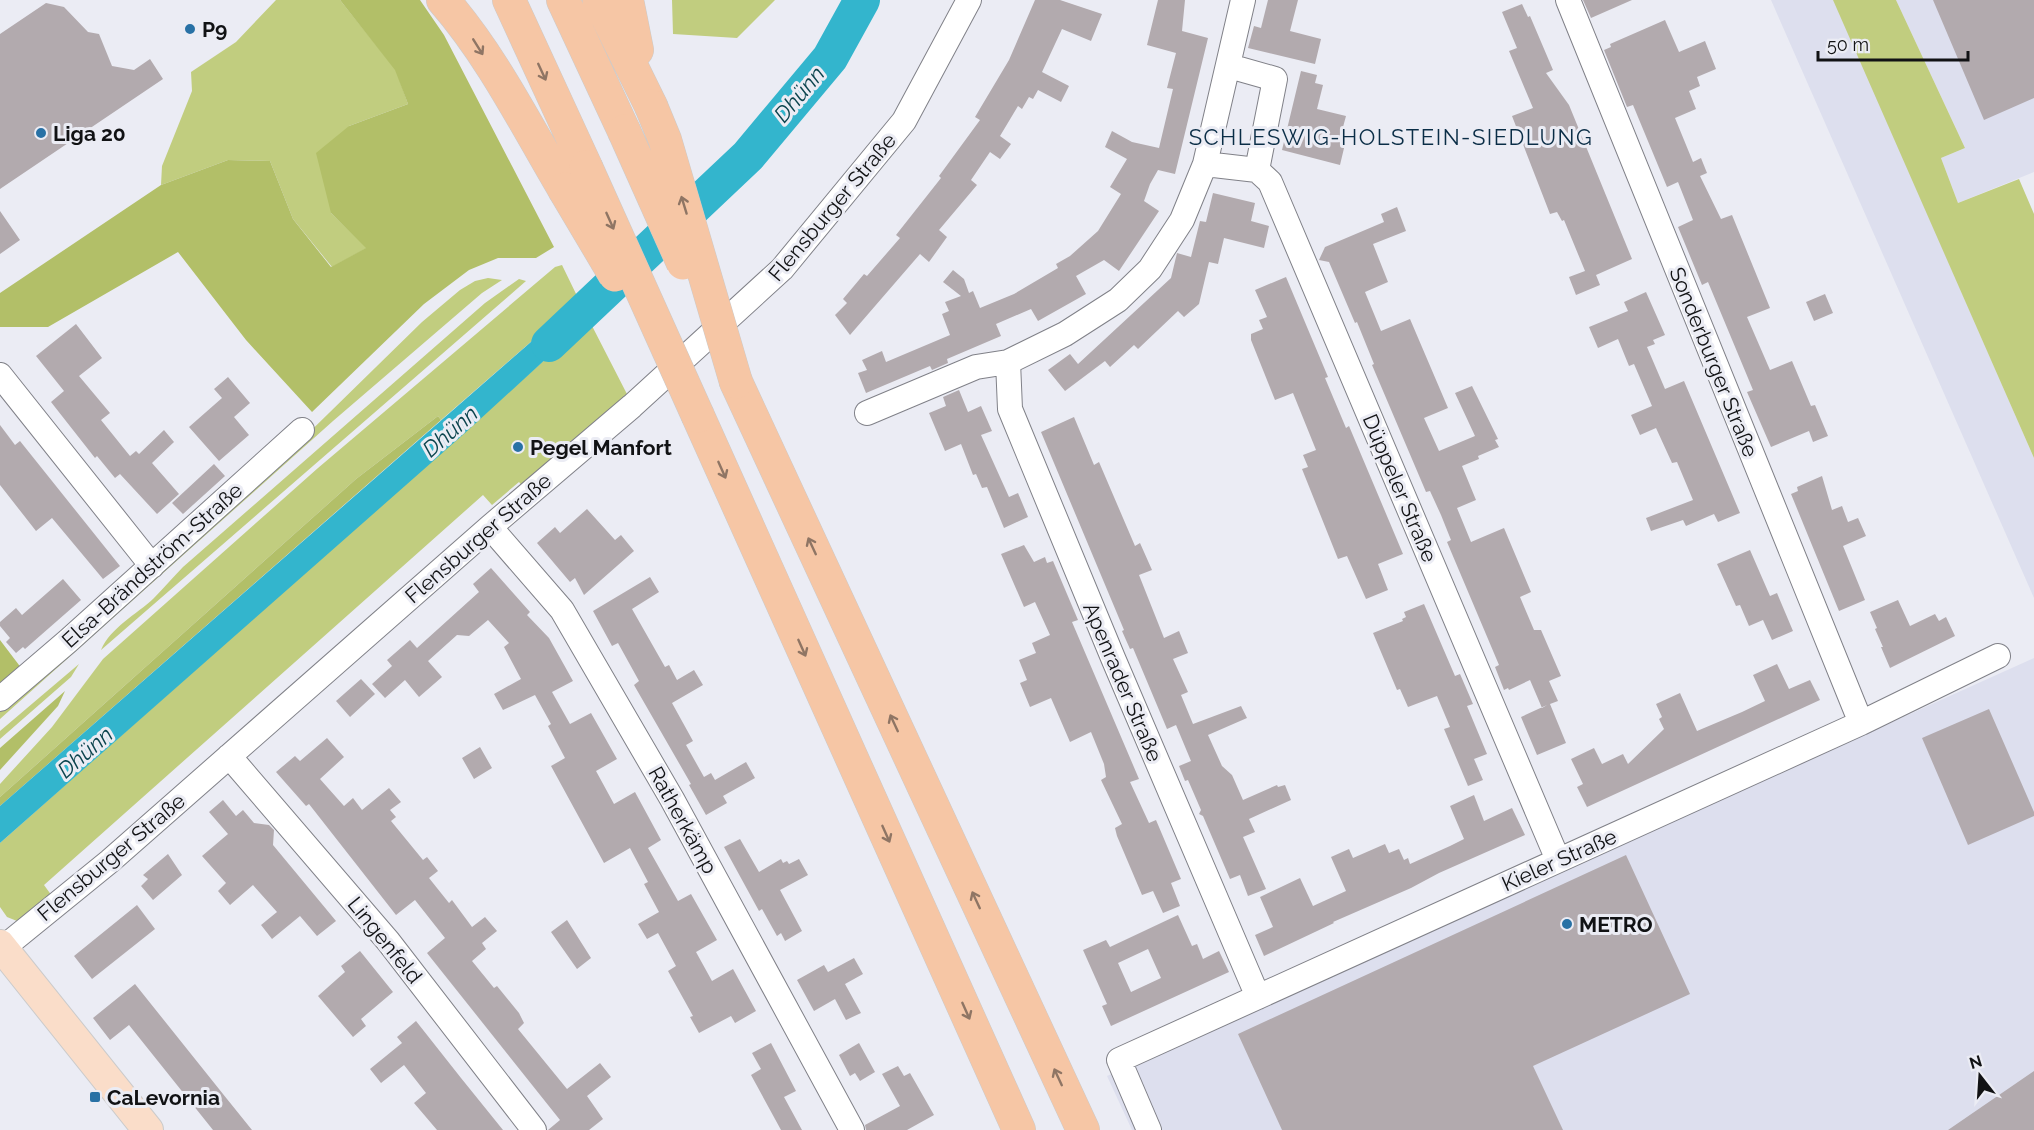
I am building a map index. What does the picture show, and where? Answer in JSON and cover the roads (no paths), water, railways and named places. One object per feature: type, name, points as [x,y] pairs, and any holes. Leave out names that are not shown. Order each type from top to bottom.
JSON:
[{"type":"highway","points":[[443,0],[465,25],[575,178]]},
{"type":"highway","points":[[508,0],[575,178],[698,416],[1019,1130]]},
{"type":"highway","points":[[563,0],[736,382],[1083,1130]]},
{"type":"highway","points":[[600,0],[648,98],[664,140],[736,382]]},
{"type":"highway","points":[[627,0],[648,98]]},
{"type":"main road","points":[[2,946],[148,1130]]},
{"type":"street","name":"Flensburger Straße","points":[[2,946],[110,861],[490,527],[632,406],[782,269],[904,121],[969,0]]},
{"type":"street","points":[[867,413],[976,367],[1008,362],[1065,334],[1118,300],[1150,269],[1182,220],[1204,164],[1243,0]]},
{"type":"street","name":"Sonderburger Straße","points":[[1568,0],[1861,723]]},
{"type":"street","points":[[1204,164],[1257,170],[1275,79],[1229,66]]},
{"type":"street","name":"Düppeler Straße","points":[[1257,170],[1270,182],[1558,860]]},
{"type":"street","name":"Apenrader Straße","points":[[1008,362],[1010,409],[1113,658],[1258,997]]},
{"type":"street","points":[[0,375],[152,566]]},
{"type":"street","name":"Elsa-Brändström-Straße","points":[[0,699],[302,430]]},
{"type":"street","name":"Ratherkämp","points":[[490,527],[562,610],[672,799],[852,1130]]},
{"type":"street","name":"Kieler Straße","points":[[1149,1130],[1119,1060],[1861,723],[1998,656]]},
{"type":"street","name":"Lingenfeld","points":[[229,756],[388,941],[534,1130]]},
{"type":"water","points":[[579,300],[590,322],[0,843],[0,806]]},
{"type":"waterway","name":"Dhünn","points":[[549,344],[748,156],[830,58],[862,0]]},
{"type":"place","name":"P9","points":[[190,29]]},
{"type":"place","name":"Liga 20","points":[[41,133]]},
{"type":"place","name":"Pegel Manfort","points":[[518,447]]},
{"type":"place","name":"METRO","points":[[1567,924]]},
{"type":"place","name":"CaLevornia","points":[[95,1097]]},
{"type":"district","name":"SCHLESWIG-HOLSTEIN-SIEDLUNG","points":[[1391,137]]}]
